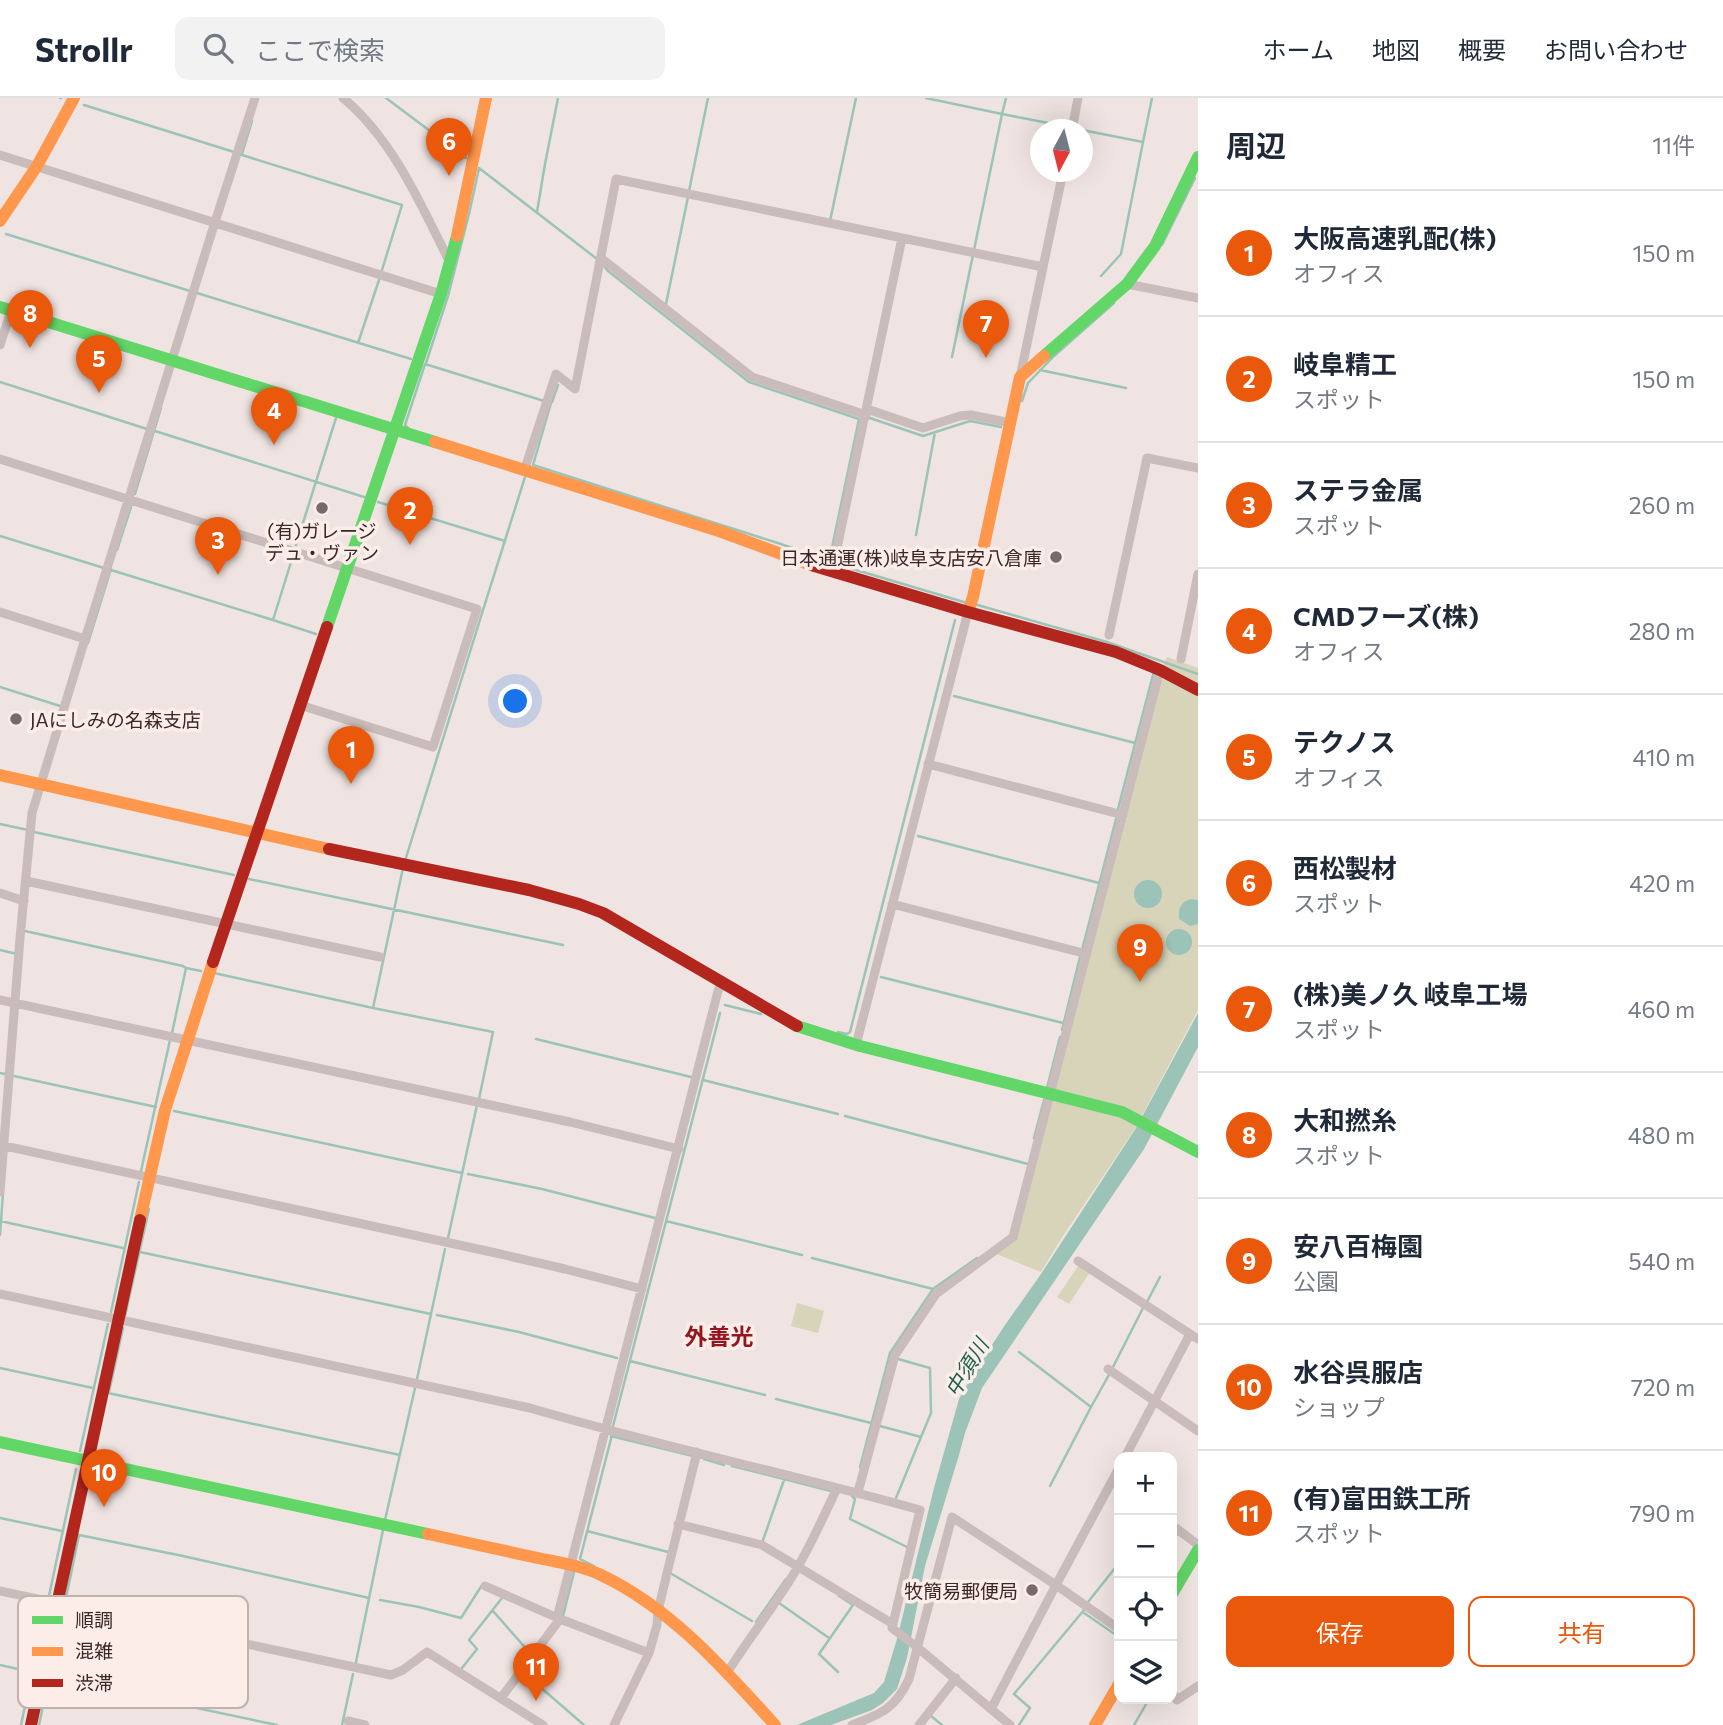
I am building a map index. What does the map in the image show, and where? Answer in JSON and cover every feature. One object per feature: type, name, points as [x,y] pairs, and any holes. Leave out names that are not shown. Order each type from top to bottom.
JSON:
[{"type":"street","points":[[0,221],[37,166],[74,98]]},
{"type":"street","points":[[0,1192],[32,813],[255,98]]},
{"type":"street","points":[[342,98],[359,111],[388,146],[450,262]]},
{"type":"street","points":[[58,1596],[165,1110],[441,294],[460,222],[486,98]]},
{"type":"street","points":[[1074,119],[1078,98]]},
{"type":"street","points":[[0,155],[441,294]]},
{"type":"street","points":[[1020,377],[1127,284],[1156,246],[1198,156]]},
{"type":"street","points":[[524,471],[556,374],[575,389],[616,179],[1043,267]]},
{"type":"street","points":[[856,1045],[970,606],[1061,182]]},
{"type":"street","points":[[833,567],[902,238]]},
{"type":"street","points":[[601,258],[752,376],[923,428],[971,415],[1011,423]]},
{"type":"street","points":[[1127,284],[1198,299]]},
{"type":"street","points":[[0,345],[6,309],[833,567],[1116,652],[1160,670],[1198,690]]},
{"type":"street","points":[[1109,635],[1147,458],[1198,468]]},
{"type":"street","points":[[0,459],[478,609],[433,747],[300,705]]},
{"type":"street","points":[[1181,659],[1198,573]]},
{"type":"street","points":[[0,612],[85,639]]},
{"type":"street","points":[[858,1493],[895,1355],[936,1294],[1013,1237],[1160,670]]},
{"type":"street","points":[[928,764],[1123,815]]},
{"type":"street","points":[[0,775],[578,903],[603,913],[797,1026],[825,1037],[1114,1110],[1198,1152]]},
{"type":"street","points":[[26,881],[380,957]]},
{"type":"street","points":[[0,893],[24,901]]},
{"type":"street","points":[[892,904],[1087,954]]},
{"type":"street","points":[[501,1698],[559,1618],[722,983]]},
{"type":"street","points":[[0,1000],[570,1122],[679,1149]]},
{"type":"street","points":[[2,1145],[495,1253],[642,1289]]},
{"type":"street","points":[[1078,1261],[1194,1336],[1154,1401],[1128,1452]]},
{"type":"street","points":[[0,1294],[530,1408],[920,1510],[895,1628]]},
{"type":"street","points":[[1108,1369],[1198,1431]]},
{"type":"street","points":[[0,1442],[571,1565],[599,1574],[658,1611],[727,1673],[775,1725]]},
{"type":"street","points":[[614,1725],[649,1653],[697,1451]]},
{"type":"street","points":[[991,1709],[1056,1585],[1114,1487]]},
{"type":"street","points":[[727,1673],[798,1567],[837,1488]]},
{"type":"street","points":[[852,1725],[881,1713],[897,1700],[909,1679],[914,1645],[953,1517],[1114,1626]]},
{"type":"street","points":[[678,1524],[762,1545],[895,1628],[1006,1724]]},
{"type":"street","points":[[1177,1529],[1198,1548],[1177,1585]]},
{"type":"street","points":[[485,1586],[649,1653]]},
{"type":"street","points":[[0,1591],[24,1596]]},
{"type":"street","points":[[248,1644],[391,1675],[403,1670],[427,1652],[543,1725]]},
{"type":"street","points":[[919,1725],[956,1678]]},
{"type":"street","points":[[1177,1700],[1198,1686]]},
{"type":"street","points":[[1095,1725],[1114,1693]]},
{"type":"street","points":[[348,1721],[365,1725]]},
{"type":"shaded area","points":[[1167,657],[1198,668],[1198,685],[1163,667]]},
{"type":"shaded area","points":[[1167,678],[1198,696],[1198,1010],[1136,1127],[1041,1272],[994,1253],[1015,1238],[1160,681]]},
{"type":"shaded area","points":[[1148,880],[1158,884],[1162,894],[1158,904],[1148,908],[1138,904],[1134,894],[1138,884]]},
{"type":"shaded area","points":[[1192,899],[1198,900],[1198,924],[1190,926],[1179,919],[1179,912],[1183,903]]},
{"type":"shaded area","points":[[1179,929],[1188,933],[1192,942],[1188,951],[1179,955],[1170,951],[1166,942],[1170,933]]},
{"type":"shaded area","points":[[1198,1013],[1198,1047],[1144,1149],[982,1388],[965,1433],[925,1566],[907,1658],[897,1689],[872,1710],[831,1725],[797,1725],[874,1693],[884,1682],[959,1399],[1136,1128]]},
{"type":"shaded area","points":[[1079,1265],[1090,1272],[1069,1304],[1057,1297]]},
{"type":"shaded area","points":[[797,1303],[824,1311],[818,1333],[791,1326]]},
{"type":"waterway","points":[[386,98],[466,158]]},
{"type":"waterway","points":[[537,212],[558,98]]},
{"type":"waterway","points":[[689,191],[708,98]]},
{"type":"waterway","points":[[830,221],[856,98]]},
{"type":"waterway","points":[[926,98],[1002,114],[952,357]]},
{"type":"waterway","points":[[1006,98],[1002,114],[1030,119]]},
{"type":"waterway","points":[[1143,142],[1152,98]]},
{"type":"waterway","points":[[84,105],[234,152]]},
{"type":"waterway","points":[[242,154],[252,121]]},
{"type":"waterway","points":[[1093,132],[1143,142],[1121,254],[1101,276]]},
{"type":"waterway","points":[[239,154],[402,205],[382,270]]},
{"type":"waterway","points":[[426,363],[448,296],[479,168],[597,259]]},
{"type":"waterway","points":[[1162,245],[1195,178]]},
{"type":"waterway","points":[[666,304],[688,197]]},
{"type":"waterway","points":[[6,234],[190,291]]},
{"type":"waterway","points":[[602,263],[608,271],[749,382],[859,419],[829,562]]},
{"type":"waterway","points":[[358,343],[379,280]]},
{"type":"waterway","points":[[197,293],[411,359]]},
{"type":"waterway","points":[[1022,401],[1028,383],[1114,303]]},
{"type":"waterway","points":[[409,429],[405,425],[425,364],[544,401]]},
{"type":"waterway","points":[[1040,370],[1126,388]]},
{"type":"waterway","points":[[0,382],[147,429]]},
{"type":"waterway","points":[[552,402],[558,385]]},
{"type":"waterway","points":[[551,403],[533,465],[830,562]]},
{"type":"waterway","points":[[135,494],[161,408]]},
{"type":"waterway","points":[[296,545],[336,418]]},
{"type":"waterway","points":[[867,419],[923,436],[970,421],[1001,427]]},
{"type":"waterway","points":[[155,431],[364,497]]},
{"type":"waterway","points":[[916,535],[935,432]]},
{"type":"waterway","points":[[405,861],[525,477]]},
{"type":"waterway","points":[[378,502],[505,541]]},
{"type":"waterway","points":[[117,550],[131,507]]},
{"type":"waterway","points":[[0,536],[104,568]]},
{"type":"waterway","points":[[111,570],[273,620],[292,559]]},
{"type":"waterway","points":[[836,564],[967,603]]},
{"type":"waterway","points":[[88,643],[111,569]]},
{"type":"waterway","points":[[974,604],[1107,642],[1198,674]]},
{"type":"waterway","points":[[273,620],[316,634]]},
{"type":"waterway","points":[[838,1032],[850,1032],[955,620]]},
{"type":"waterway","points":[[1118,809],[1154,671]]},
{"type":"waterway","points":[[0,687],[60,706]]},
{"type":"waterway","points":[[954,696],[1135,743]]},
{"type":"waterway","points":[[1082,950],[1116,819]]},
{"type":"waterway","points":[[0,824],[28,830]]},
{"type":"waterway","points":[[34,832],[234,875]]},
{"type":"waterway","points":[[918,836],[1099,883]]},
{"type":"waterway","points":[[373,1008],[403,868]]},
{"type":"waterway","points":[[249,879],[563,945]]},
{"type":"waterway","points":[[25,931],[186,968]]},
{"type":"waterway","points":[[0,950],[17,954]]},
{"type":"waterway","points":[[1062,1030],[1080,957]]},
{"type":"waterway","points":[[172,1033],[186,968],[201,971]]},
{"type":"waterway","points":[[214,973],[493,1032],[479,1099]]},
{"type":"waterway","points":[[881,977],[1063,1023]]},
{"type":"waterway","points":[[725,1005],[761,1014]]},
{"type":"waterway","points":[[613,1426],[720,1013]]},
{"type":"waterway","points":[[1047,1088],[1060,1037]]},
{"type":"waterway","points":[[536,1039],[691,1077]]},
{"type":"waterway","points":[[141,1171],[170,1040]]},
{"type":"waterway","points":[[0,1073],[156,1107]]},
{"type":"waterway","points":[[703,1080],[838,1114]]},
{"type":"waterway","points":[[1034,1138],[1044,1100]]},
{"type":"waterway","points":[[448,1238],[477,1105]]},
{"type":"waterway","points":[[174,1111],[462,1173]]},
{"type":"waterway","points":[[845,1116],[1028,1164]]},
{"type":"waterway","points":[[468,1174],[542,1189],[655,1218]]},
{"type":"waterway","points":[[111,1312],[139,1182]]},
{"type":"waterway","points":[[0,1235],[3,1193]]},
{"type":"waterway","points":[[125,1316],[149,1209]]},
{"type":"waterway","points":[[0,1221],[123,1248]]},
{"type":"waterway","points":[[666,1221],[802,1255]]},
{"type":"waterway","points":[[417,1379],[445,1249]]},
{"type":"waterway","points":[[140,1252],[431,1314]]},
{"type":"waterway","points":[[812,1258],[933,1289]]},
{"type":"waterway","points":[[860,1467],[890,1353],[933,1289],[977,1258]]},
{"type":"waterway","points":[[1147,1302],[1160,1277]]},
{"type":"waterway","points":[[1113,1367],[1143,1308]]},
{"type":"waterway","points":[[437,1315],[519,1332],[617,1358]]},
{"type":"waterway","points":[[80,1451],[108,1324]]},
{"type":"waterway","points":[[109,1392],[123,1328]]},
{"type":"waterway","points":[[1019,1352],[1091,1407],[1110,1373]]},
{"type":"waterway","name":"中須川","points":[[898,1359],[930,1368],[931,1413],[921,1437]]},
{"type":"waterway","points":[[630,1361],[765,1395]]},
{"type":"waterway","points":[[0,1368],[93,1388]]},
{"type":"waterway","points":[[385,1520],[415,1388]]},
{"type":"waterway","points":[[108,1393],[400,1455]]},
{"type":"waterway","points":[[776,1399],[871,1423]]},
{"type":"waterway","points":[[1050,1486],[1091,1407]]},
{"type":"waterway","points":[[880,1426],[921,1437],[896,1498]]},
{"type":"waterway","points":[[594,1566],[580,1559],[612,1435]]},
{"type":"waterway","points":[[611,1436],[693,1456]]},
{"type":"waterway","points":[[704,1459],[724,1465]]},
{"type":"waterway","points":[[732,1466],[831,1491]]},
{"type":"waterway","points":[[49,1596],[76,1469]]},
{"type":"waterway","points":[[762,1543],[784,1480]]},
{"type":"waterway","points":[[852,1496],[855,1499],[850,1519],[907,1547]]},
{"type":"waterway","points":[[0,1518],[62,1531]]},
{"type":"waterway","points":[[356,1662],[383,1530]]},
{"type":"waterway","points":[[587,1531],[668,1552]]},
{"type":"waterway","points":[[66,1596],[79,1535],[369,1598]]},
{"type":"waterway","points":[[1088,1602],[1114,1569]]},
{"type":"waterway","points":[[563,1616],[574,1572]]},
{"type":"waterway","points":[[670,1573],[752,1621]]},
{"type":"waterway","points":[[756,1622],[786,1579]]},
{"type":"waterway","points":[[380,1600],[461,1618],[482,1585]]},
{"type":"waterway","points":[[838,1672],[819,1654],[853,1605],[839,1596]]},
{"type":"waterway","points":[[462,1668],[477,1649],[469,1640],[502,1598]]},
{"type":"waterway","points":[[779,1603],[829,1638]]},
{"type":"waterway","points":[[1019,1725],[1030,1708],[1014,1694],[1084,1610]]},
{"type":"waterway","points":[[493,1611],[530,1653]]},
{"type":"waterway","points":[[1084,1613],[1114,1634]]},
{"type":"waterway","points":[[0,1665],[18,1669]]},
{"type":"waterway","points":[[524,1673],[584,1725]]},
{"type":"waterway","points":[[342,1725],[353,1674]]},
{"type":"waterway","points":[[1134,1725],[1146,1704]]},
{"type":"waterway","points":[[21,1725],[25,1708]]},
{"type":"waterway","points":[[39,1725],[43,1708]]},
{"type":"waterway","points":[[196,1708],[277,1725]]},
{"type":"waterway","points":[[931,1716],[942,1725]]},
{"type":"traffic: fast","points":[[1044,356],[1127,284],[1155,246],[1198,157]]},
{"type":"traffic: fast","points":[[327,627],[441,294],[457,236]]},
{"type":"traffic: fast","points":[[0,307],[435,442]]},
{"type":"traffic: fast","points":[[797,1026],[860,1046],[1122,1112],[1198,1152]]},
{"type":"traffic: fast","points":[[0,1442],[428,1534]]},
{"type":"traffic: fast","points":[[1177,1586],[1198,1550]]},
{"type":"traffic: slow","points":[[0,221],[37,166],[74,98]]},
{"type":"traffic: slow","points":[[457,236],[486,98]]},
{"type":"traffic: slow","points":[[968,612],[1020,377],[1044,356]]},
{"type":"traffic: slow","points":[[435,442],[719,531],[811,565]]},
{"type":"traffic: slow","points":[[0,775],[329,849]]},
{"type":"traffic: slow","points":[[140,1220],[165,1110],[213,962]]},
{"type":"traffic: slow","points":[[428,1534],[576,1566],[601,1575],[651,1604],[673,1622],[695,1641],[775,1725]]},
{"type":"traffic: slow","points":[[1095,1725],[1114,1693]]},
{"type":"traffic: jam","points":[[811,565],[968,612],[1116,652],[1160,670],[1198,690]]},
{"type":"traffic: jam","points":[[213,962],[327,627]]},
{"type":"traffic: jam","points":[[329,849],[529,890],[603,913],[797,1026]]},
{"type":"traffic: jam","points":[[59,1596],[140,1220]]},
{"type":"traffic: jam","points":[[31,1725],[35,1708]]},
{"type":"place","name":"西松製材","points":[[449,176]]},
{"type":"place","name":"大和撚糸","points":[[30,348]]},
{"type":"place","name":"(株)美ノ久 岐阜工場","points":[[986,358]]},
{"type":"place","name":"テクノス","points":[[99,393]]},
{"type":"place","name":"CMDフーズ(株)","points":[[274,445]]},
{"type":"place","name":"(有)ガレージ デュ・ヴァン","points":[[322,508]]},
{"type":"place","name":"岐阜精工","points":[[410,545]]},
{"type":"place","name":"日本通運(株)岐阜支店安八倉庫","points":[[1056,557]]},
{"type":"place","name":"ステラ金属","points":[[218,575]]},
{"type":"place","name":"JAにしみの名森支店","points":[[16,719]]},
{"type":"place","name":"大阪高速乳配(株)","points":[[351,784]]},
{"type":"place","name":"安八百梅園","points":[[1140,982]]},
{"type":"place","name":"水谷呉服店","points":[[104,1507]]},
{"type":"place","name":"牧簡易郵便局","points":[[1032,1590]]},
{"type":"place","name":"(有)富田鉄工所","points":[[536,1701]]},
{"type":"district","name":"外善光","points":[[719,1336]]}]
